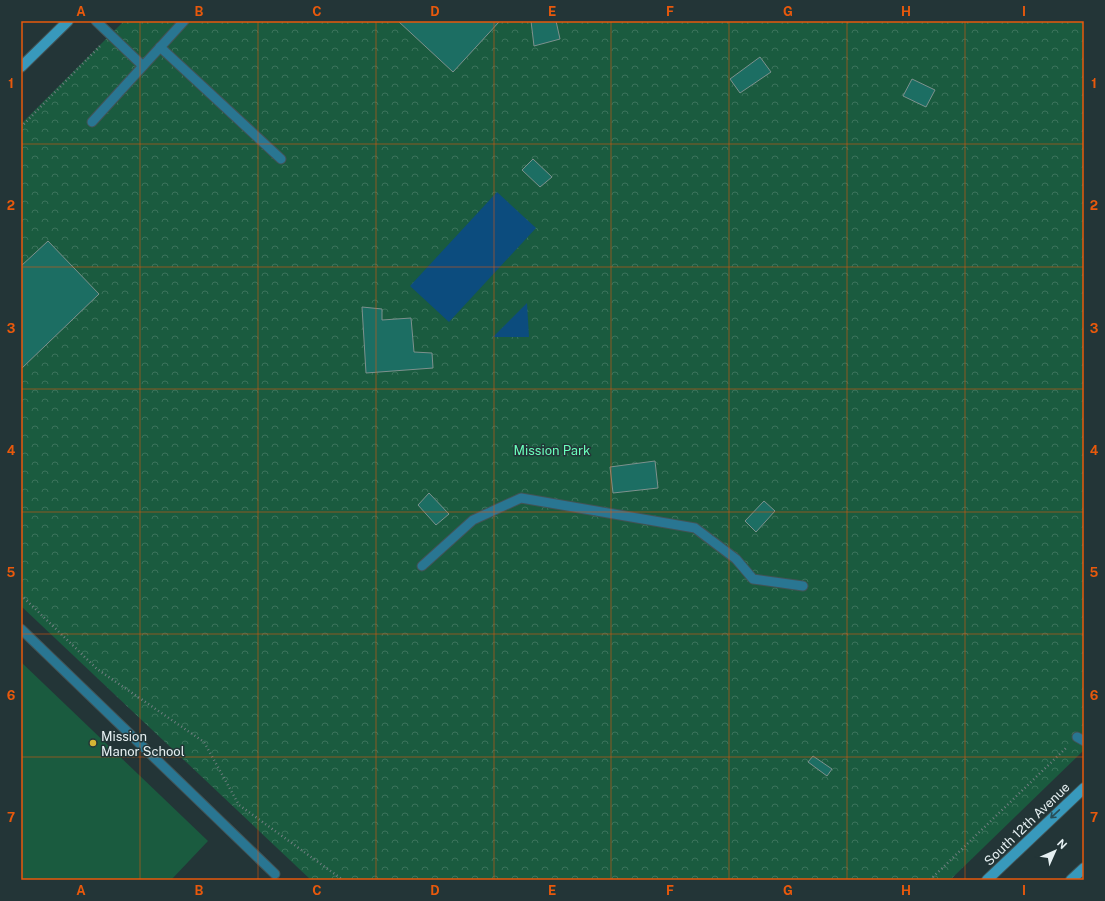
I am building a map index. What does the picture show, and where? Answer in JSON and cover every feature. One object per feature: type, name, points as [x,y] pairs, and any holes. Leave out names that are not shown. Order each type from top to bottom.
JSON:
[{"type":"main road","points":[[21,67],[68,21]]},
{"type":"main road","name":"South 12th Avenue","points":[[987,880],[1084,788]]},
{"type":"main road","points":[[1071,880],[1084,868]]},
{"type":"lane","points":[[96,21],[143,66]]},
{"type":"lane","points":[[92,122],[184,21]]},
{"type":"lane","points":[[160,47],[281,159]]},
{"type":"lane","points":[[422,566],[473,520],[521,498],[695,528],[736,559],[753,579],[803,586]]},
{"type":"lane","points":[[21,629],[275,874]]},
{"type":"path","points":[[21,127],[111,35]]},
{"type":"path","points":[[21,595],[96,669],[204,742],[239,804],[342,880]]},
{"type":"path","points":[[930,880],[1080,739]]},
{"type":"green space","name":"Mission Park","points":[[124,21],[1084,21],[1084,750],[950,880],[311,880],[21,606],[21,124]]},
{"type":"green space","points":[[21,662],[208,841],[171,880],[21,880]]},
{"type":"water","points":[[497,192],[536,228],[449,322],[410,286]]},
{"type":"water","points":[[527,303],[529,337],[493,337]]},
{"type":"building","points":[[398,21],[499,21],[499,22],[453,72]]},
{"type":"building","points":[[531,21],[556,21],[560,39],[534,46]]},
{"type":"building","points":[[760,57],[771,72],[740,93],[730,79]]},
{"type":"building","points":[[912,79],[935,90],[926,107],[903,96]]},
{"type":"building","points":[[533,159],[552,177],[540,187],[522,170]]},
{"type":"building","points":[[48,241],[99,294],[21,369],[21,266]]},
{"type":"building","points":[[362,307],[382,309],[382,320],[411,318],[414,352],[432,353],[433,368],[366,373]]},
{"type":"building","points":[[655,461],[658,488],[613,493],[610,467]]},
{"type":"building","points":[[429,493],[449,514],[436,525],[418,505]]},
{"type":"building","points":[[764,501],[775,511],[756,532],[745,521]]},
{"type":"building","points":[[813,756],[832,769],[827,776],[808,762]]},
{"type":"place","name":"Mission Manor School","points":[[93,743]]}]
